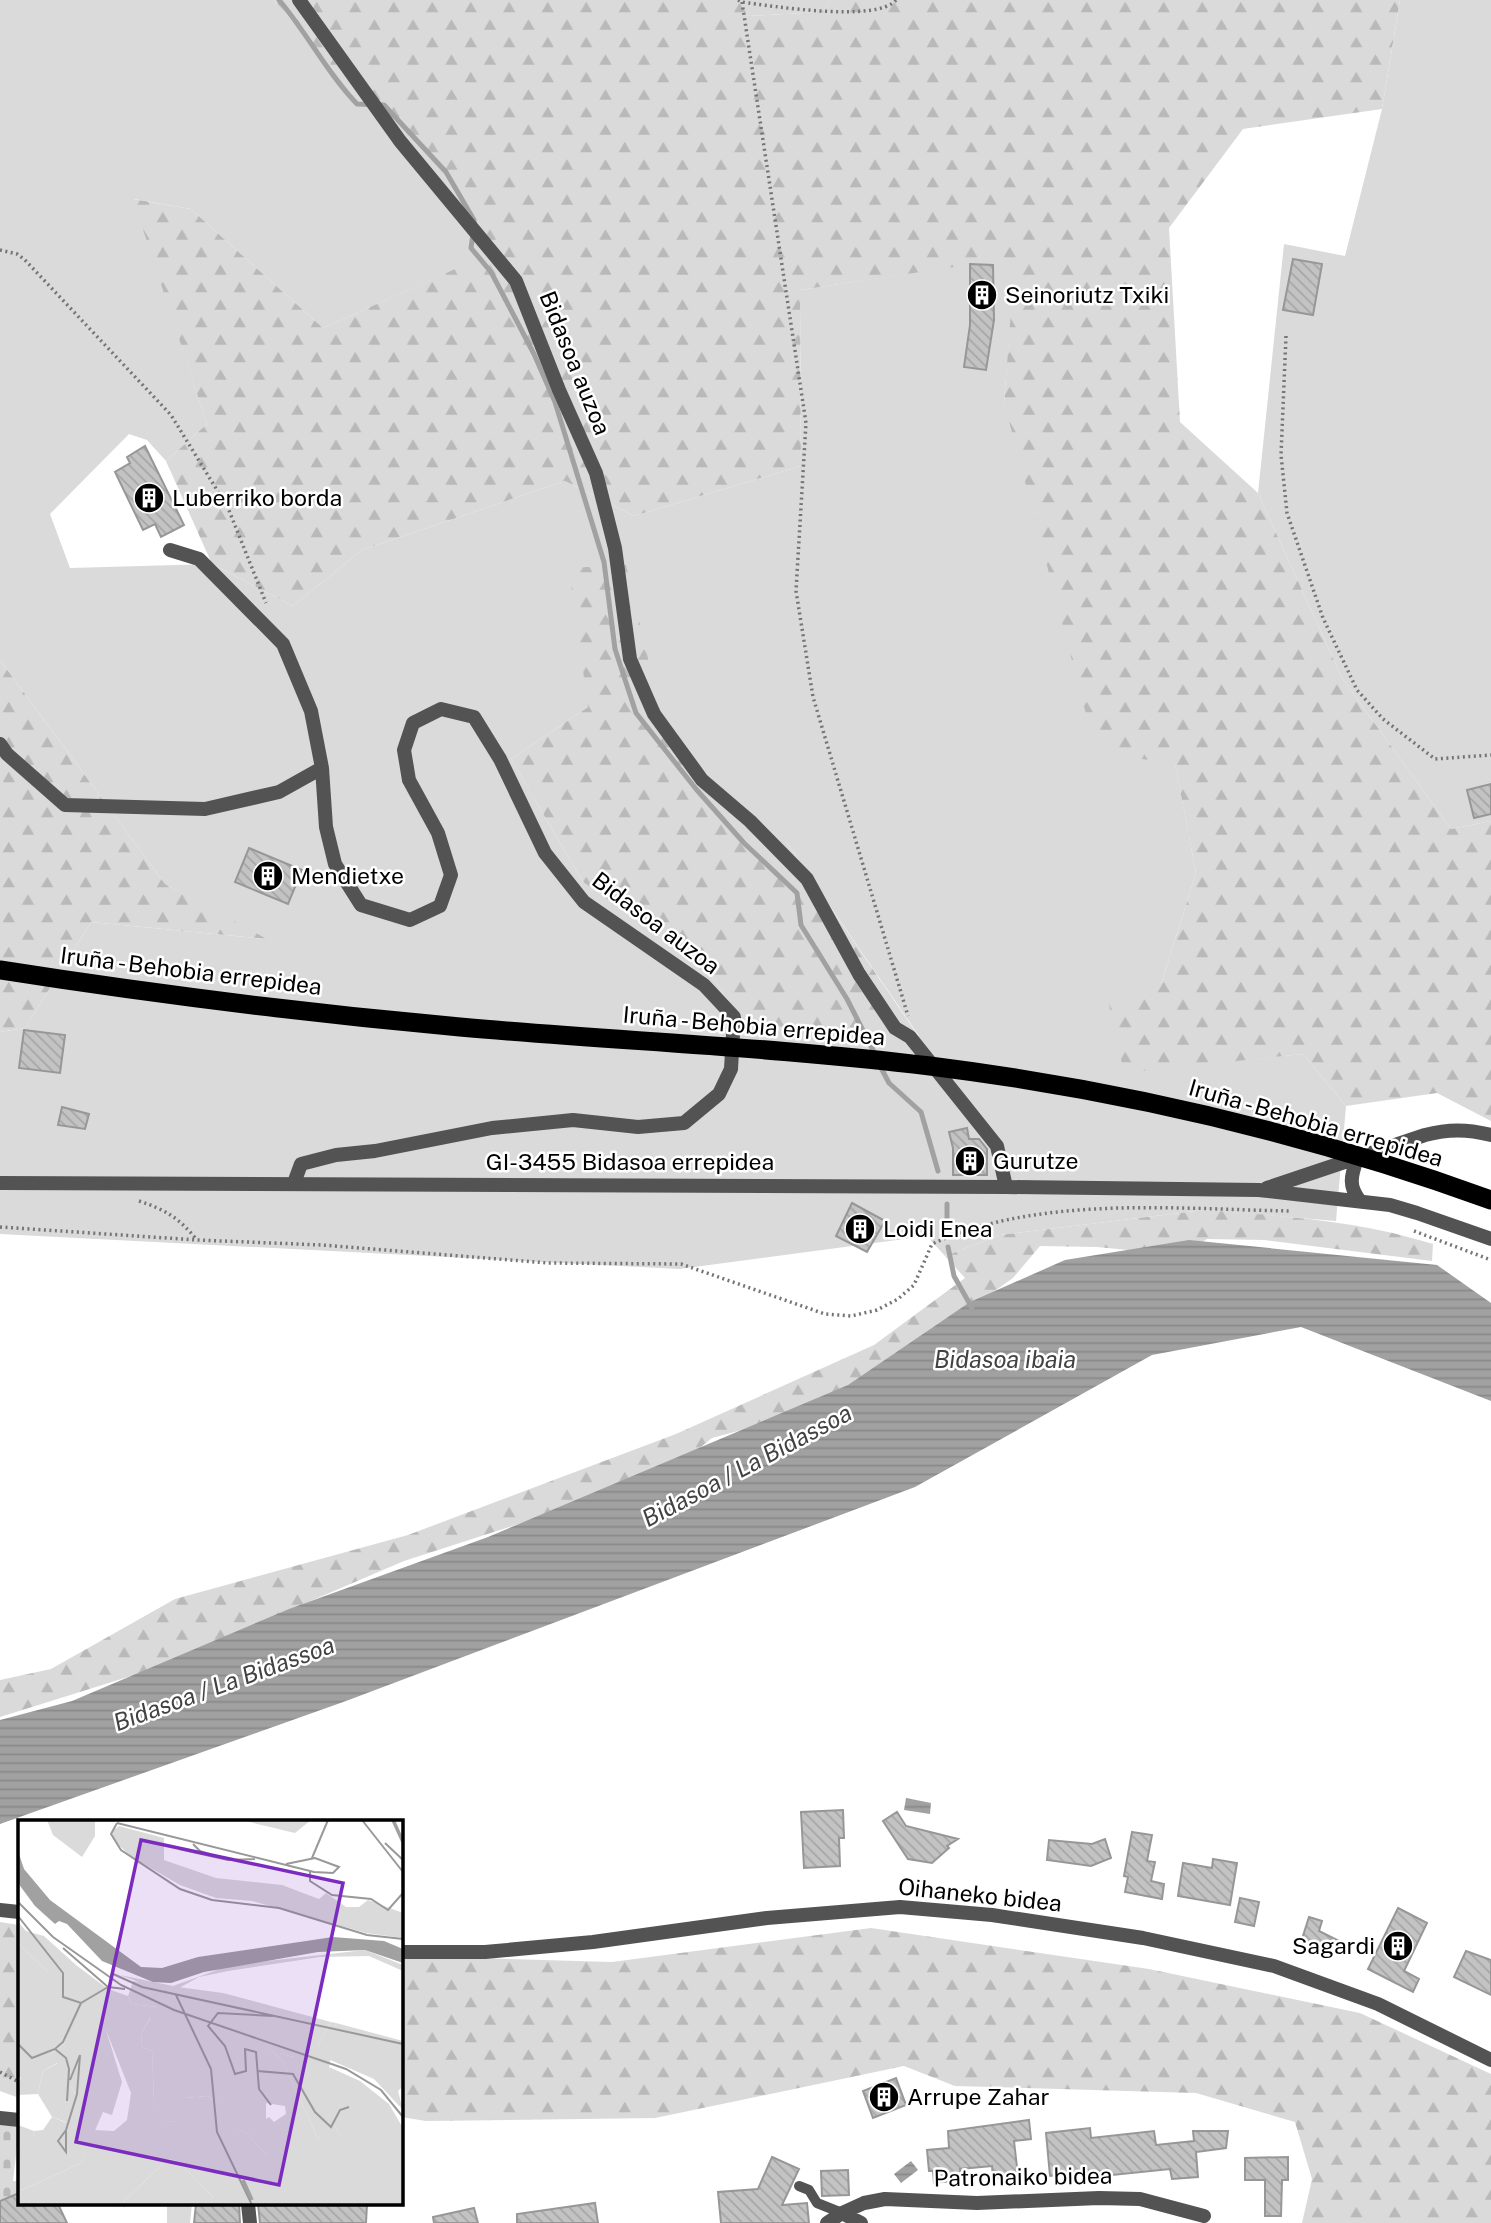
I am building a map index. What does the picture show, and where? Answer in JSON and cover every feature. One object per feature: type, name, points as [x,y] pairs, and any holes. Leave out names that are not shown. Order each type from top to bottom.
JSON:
[{"type":"highway","name":"Iruña - Behobia errepidea","points":[[0,970],[356,1017],[861,1059],[999,1076],[1155,1104],[1240,1124],[1409,1172],[1491,1200]]},
{"type":"street","name":"Bidasoa auzoa","points":[[299,0],[400,141],[516,281],[559,390],[596,473],[615,548],[630,659],[654,714],[702,780],[750,821],[807,878],[859,974],[895,1028],[910,1037],[997,1146],[1006,1187]]},
{"type":"street","name":"Bidasoa auzoa","points":[[170,550],[199,559],[283,644],[311,710],[322,768],[326,827],[335,864],[361,905],[410,920],[440,906],[451,875],[438,833],[409,780],[404,750],[414,723],[442,709],[474,717],[500,759],[545,853],[584,902],[704,985],[734,1017],[731,1069],[719,1094],[684,1123],[638,1127],[573,1120],[492,1128],[375,1151],[336,1155],[301,1164],[294,1184]]},
{"type":"street","points":[[0,744],[7,754],[65,806],[205,809],[279,792],[322,768]]},
{"type":"street","points":[[1259,1190],[1444,1130],[1469,1129],[1491,1135]]},
{"type":"street","points":[[1357,1159],[1351,1187],[1360,1201]]},
{"type":"street","name":"GI-3455 Bidasoa errepidea","points":[[0,1183],[1259,1190]]},
{"type":"street","points":[[1259,1190],[1360,1201],[1417,1213],[1491,1240]]},
{"type":"street","name":"Oihaneko bidea","points":[[402,1952],[485,1952],[593,1942],[767,1918],[900,1907],[992,1915],[1143,1938],[1274,1966],[1378,2004],[1491,2060]]},
{"type":"street","points":[[0,1910],[18,1912]]},
{"type":"street","points":[[0,2118],[18,2120]]},
{"type":"street","name":"Patronaiko bidea","points":[[827,2223],[864,2203],[885,2199],[976,2203],[1140,2199],[1204,2216]]},
{"type":"street","points":[[842,2213],[861,2223]]},
{"type":"lane","points":[[799,2186],[809,2190],[817,2203],[842,2213]]},
{"type":"path","points":[[896,0],[893,4],[876,10],[822,12],[740,1],[806,423],[796,592],[804,644],[813,697],[861,866],[897,976],[912,1032],[910,1037]]},
{"type":"path","points":[[0,250],[16,254],[25,260],[171,415],[228,508],[268,607]]},
{"type":"path","points":[[1286,336],[1281,455],[1287,513],[1323,618],[1357,690],[1383,719],[1435,759],[1491,755]]},
{"type":"path","points":[[127,1198],[164,1209],[183,1222],[197,1240]]},
{"type":"path","points":[[0,1227],[322,1245],[548,1263],[681,1264],[825,1314],[851,1316],[877,1310],[898,1299],[914,1284],[932,1244],[985,1225],[1102,1209],[1300,1212]]},
{"type":"path","points":[[1406,1228],[1491,1260]]},
{"type":"path","points":[[0,2072],[18,2081]]},
{"type":"green space","points":[[0,0],[274,0],[492,253],[323,328],[191,209],[134,199],[207,424],[166,461],[147,440],[129,434],[50,514],[70,568],[212,564],[293,606],[362,550],[565,481],[634,516],[801,466],[800,290],[1016,257],[1004,402],[1175,763],[1196,873],[1161,984],[1124,1072],[1303,1054],[1346,1106],[1336,1221],[1204,1210],[1000,1235],[945,1256],[927,1236],[679,1269],[0,1234],[0,1032],[25,1028],[91,922],[265,939],[165,884],[0,660]],"holes":[[[588,707],[787,843],[919,1036],[744,1024],[709,972],[583,882],[511,759]]]},
{"type":"green space","points":[[274,0],[737,0],[749,16],[821,12],[830,0],[1400,0],[1382,109],[1243,129],[1169,228],[1180,422],[1258,493],[1342,678],[1451,829],[1491,821],[1491,1121],[1437,1093],[1346,1106],[1303,1054],[1124,1073],[1108,1000],[1161,984],[1196,873],[1175,764],[1096,752],[1004,402],[1015,258],[800,290],[801,466],[634,516],[565,481],[362,550],[293,606],[212,564],[166,461],[207,424],[133,199],[191,209],[323,328],[491,253]]},
{"type":"green space","points":[[737,0],[830,0],[822,12],[749,16]]},
{"type":"green space","points":[[1400,0],[1491,0],[1491,821],[1451,829],[1342,678],[1258,493],[1284,244],[1345,256],[1382,109]]},
{"type":"green space","points":[[626,565],[664,726],[787,843],[919,1037],[744,1024],[709,972],[583,882],[511,759],[588,707],[569,568]]},
{"type":"green space","points":[[0,660],[165,884],[267,939],[91,922],[25,1028],[0,1032]]},
{"type":"green space","points":[[1204,1210],[1320,1220],[1377,1229],[1433,1244],[1432,1261],[1264,1240],[1207,1239],[1181,1255],[1097,1247],[1040,1246],[1013,1278],[924,1341],[816,1410],[712,1438],[664,1477],[404,1561],[147,1671],[0,1717],[0,1680],[51,1669],[175,1599],[408,1535],[676,1434],[874,1345],[965,1278],[945,1256],[1000,1235]]},
{"type":"green space","points":[[0,1922],[18,1925],[18,2098],[0,2091]]},
{"type":"green space","points":[[871,1928],[1149,1969],[1360,2013],[1491,2074],[1491,2223],[1302,2223],[1312,2179],[1295,2122],[1196,2093],[955,2086],[904,2066],[655,2118],[426,2121],[402,2117],[402,1956],[612,1962]]},
{"type":"green space","points":[[0,2124],[18,2127],[13,2181],[18,2181],[18,2200],[0,2201]]},
{"type":"green space","points":[[167,2206],[192,2206],[190,2223],[167,2223]]},
{"type":"water","name":"Bidasoa ibaia","points":[[1189,1240],[1437,1265],[1491,1303],[1491,1401],[1301,1327],[1152,1355],[915,1487],[346,1701],[0,1824],[0,1720],[72,1701],[289,1609],[488,1537],[848,1385],[970,1302],[1065,1260]]},
{"type":"water","points":[[906,1798],[931,1803],[930,1814],[904,1810]]},
{"type":"water","points":[[911,2161],[918,2170],[901,2183],[894,2174]]},
{"type":"building","points":[[1293,259],[1322,264],[1313,315],[1283,310]]},
{"type":"building","points":[[970,264],[993,265],[994,320],[986,370],[964,367],[970,325]]},
{"type":"building","name":"Luberriko borda","points":[[145,446],[184,525],[161,537],[155,524],[143,530],[115,472],[130,463],[127,457]]},
{"type":"building","points":[[1491,784],[1491,814],[1474,818],[1467,790]]},
{"type":"building","name":"Mendietxe","points":[[249,848],[302,870],[288,904],[235,882]]},
{"type":"building","points":[[24,1030],[65,1035],[60,1073],[19,1068]]},
{"type":"building","points":[[62,1107],[89,1114],[85,1129],[58,1125]]},
{"type":"building","name":"Gurutze","points":[[967,1128],[969,1139],[979,1139],[987,1149],[987,1175],[953,1175],[953,1148],[949,1132]]},
{"type":"building","name":"Loidi Enea","points":[[852,1203],[885,1221],[867,1252],[836,1236]]},
{"type":"building","points":[[843,1810],[844,1838],[839,1838],[840,1866],[804,1868],[801,1812]]},
{"type":"building","points":[[897,1812],[906,1826],[958,1839],[947,1846],[949,1848],[932,1863],[908,1859],[883,1821]]},
{"type":"building","points":[[1132,1832],[1152,1835],[1147,1861],[1155,1862],[1151,1881],[1164,1884],[1162,1899],[1125,1892],[1128,1877],[1124,1876]]},
{"type":"building","points":[[1105,1839],[1111,1858],[1091,1866],[1047,1860],[1049,1840],[1092,1844]]},
{"type":"building","points":[[1213,1859],[1237,1863],[1230,1905],[1178,1896],[1183,1863],[1212,1868]]},
{"type":"building","points":[[1240,1898],[1259,1902],[1254,1926],[1235,1922]]},
{"type":"building","name":"Sagardi","points":[[1398,1908],[1427,1923],[1404,1971],[1419,1979],[1413,1992],[1368,1969]]},
{"type":"building","points":[[1309,1917],[1322,1921],[1319,1931],[1339,1941],[1333,1955],[1302,1939]]},
{"type":"building","points":[[1466,1951],[1491,1960],[1491,1995],[1454,1977]]},
{"type":"building","name":"Arrupe Zahar","points":[[896,2078],[906,2105],[873,2118],[863,2091]]},
{"type":"building","points":[[1029,2120],[1031,2139],[1014,2141],[1018,2176],[993,2178],[992,2166],[960,2169],[961,2180],[934,2183],[933,2171],[929,2171],[927,2150],[949,2148],[948,2131]]},
{"type":"building","points":[[1090,2128],[1091,2138],[1154,2131],[1156,2145],[1194,2141],[1193,2131],[1228,2131],[1226,2148],[1196,2152],[1198,2177],[1172,2179],[1170,2169],[1103,2176],[1102,2171],[1050,2176],[1046,2133]]},
{"type":"building","points":[[772,2157],[799,2169],[782,2205],[807,2203],[809,2223],[721,2223],[718,2192],[758,2189]]},
{"type":"building","points":[[1288,2157],[1288,2180],[1282,2180],[1281,2216],[1265,2216],[1265,2180],[1245,2180],[1245,2158]]},
{"type":"building","points":[[848,2170],[849,2195],[822,2196],[821,2171]]},
{"type":"building","points":[[18,2193],[18,2206],[59,2206],[67,2223],[0,2223],[0,2201]]},
{"type":"building","points":[[595,2203],[598,2223],[517,2223],[517,2214]]},
{"type":"building","points":[[196,2206],[239,2206],[240,2223],[194,2223]]},
{"type":"building","points":[[258,2206],[367,2206],[366,2223],[260,2223]]},
{"type":"building","points":[[474,2208],[478,2223],[434,2223],[433,2217]]},
{"type":"waterway","points":[[279,0],[357,104],[384,105],[446,172],[474,224]]},
{"type":"waterway","points":[[473,234],[471,248],[491,272],[534,354],[555,402],[604,562],[615,649],[636,713],[696,789],[744,843],[797,893],[801,925],[847,999],[875,1054]]},
{"type":"waterway","points":[[880,1066],[889,1083],[921,1112],[938,1171]]},
{"type":"waterway","points":[[947,1204],[947,1224]]},
{"type":"waterway","points":[[948,1247],[954,1276],[972,1308]]},
{"type":"place","name":"Seinoriutz Txiki","points":[[982,295]]},
{"type":"place","name":"Luberriko borda","points":[[149,498]]},
{"type":"place","name":"Mendietxe","points":[[268,876]]},
{"type":"place","name":"Gurutze","points":[[970,1161]]},
{"type":"place","name":"Loidi Enea","points":[[860,1229]]},
{"type":"place","name":"Sagardi","points":[[1398,1946]]},
{"type":"place","name":"Arrupe Zahar","points":[[884,2097]]},
{"type":"water label","name":"Bidasoa / La Bidassoa","points":[[747,1466]]},
{"type":"water label","name":"Bidasoa / La Bidassoa","points":[[224,1684]]}]
